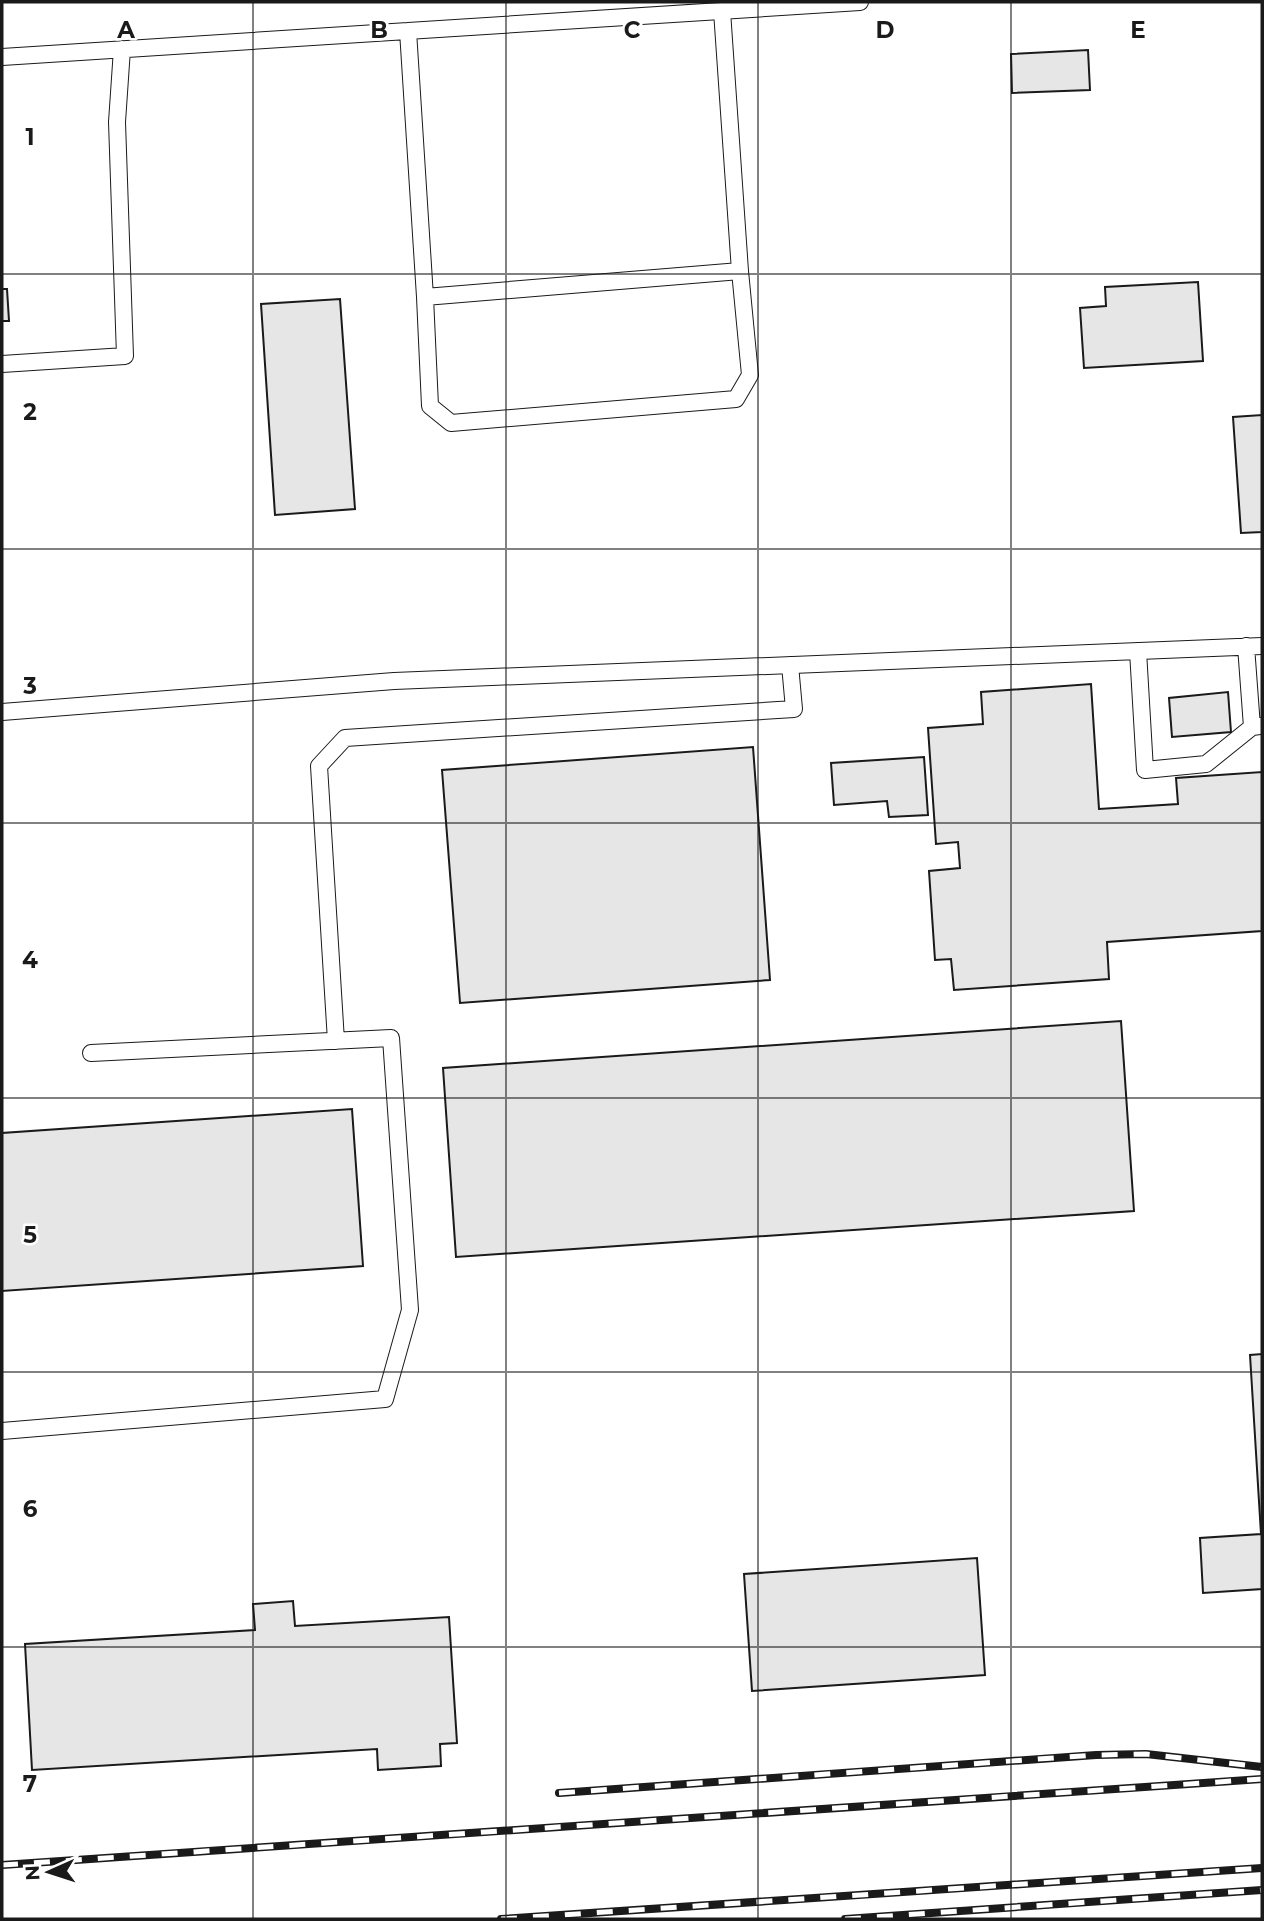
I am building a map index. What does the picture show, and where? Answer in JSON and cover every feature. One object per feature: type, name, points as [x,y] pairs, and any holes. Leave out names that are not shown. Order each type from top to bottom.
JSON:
[{"type":"lane","points":[[2,57],[860,2]]},
{"type":"lane","points":[[408,31],[430,406],[451,423],[736,398],[750,375],[722,11]]},
{"type":"lane","points":[[2,364],[125,356],[117,122],[122,49]]},
{"type":"lane","points":[[425,297],[740,271]]},
{"type":"lane","points":[[2,712],[394,681],[1254,646],[1257,726],[1206,765],[1145,770],[1138,651]]},
{"type":"lane","points":[[336,1041],[318,766],[345,738],[794,709],[790,665]]},
{"type":"lane","points":[[2,1431],[385,1399],[410,1310],[391,1038],[91,1053]]},
{"type":"building","points":[[1088,50],[1090,90],[1012,93],[1011,54]]},
{"type":"building","points":[[1198,282],[1203,361],[1084,368],[1080,308],[1106,306],[1105,287]]},
{"type":"building","points":[[2,289],[7,289],[9,321],[2,321]]},
{"type":"building","points":[[340,299],[355,509],[275,515],[261,304]]},
{"type":"building","points":[[1262,415],[1262,532],[1241,533],[1233,417]]},
{"type":"building","points":[[1091,684],[1099,809],[1178,804],[1176,778],[1262,772],[1262,931],[1107,942],[1109,979],[954,990],[951,959],[935,960],[929,871],[960,868],[958,842],[936,844],[928,728],[983,724],[981,692]]},
{"type":"building","points":[[1228,692],[1231,732],[1172,737],[1169,698]]},
{"type":"building","points":[[753,747],[770,980],[460,1003],[442,770]]},
{"type":"building","points":[[924,757],[928,815],[889,817],[887,801],[834,805],[831,763]]},
{"type":"building","points":[[1121,1021],[1134,1211],[456,1257],[443,1068]]},
{"type":"building","points":[[352,1109],[363,1266],[2,1291],[2,1133]]},
{"type":"building","points":[[1262,1354],[1262,1589],[1203,1593],[1200,1538],[1261,1534],[1250,1355]]},
{"type":"building","points":[[977,1558],[985,1675],[752,1691],[744,1574]]},
{"type":"building","points":[[293,1601],[295,1626],[449,1617],[457,1743],[440,1744],[441,1766],[378,1770],[377,1749],[32,1770],[25,1644],[255,1630],[253,1604]]},
{"type":"railway","points":[[559,1793],[1096,1755],[1146,1754],[1262,1767]]},
{"type":"railway","points":[[2,1865],[1262,1779]]},
{"type":"railway","points":[[501,1919],[1262,1868]]},
{"type":"railway","points":[[845,1919],[1262,1890]]}]
